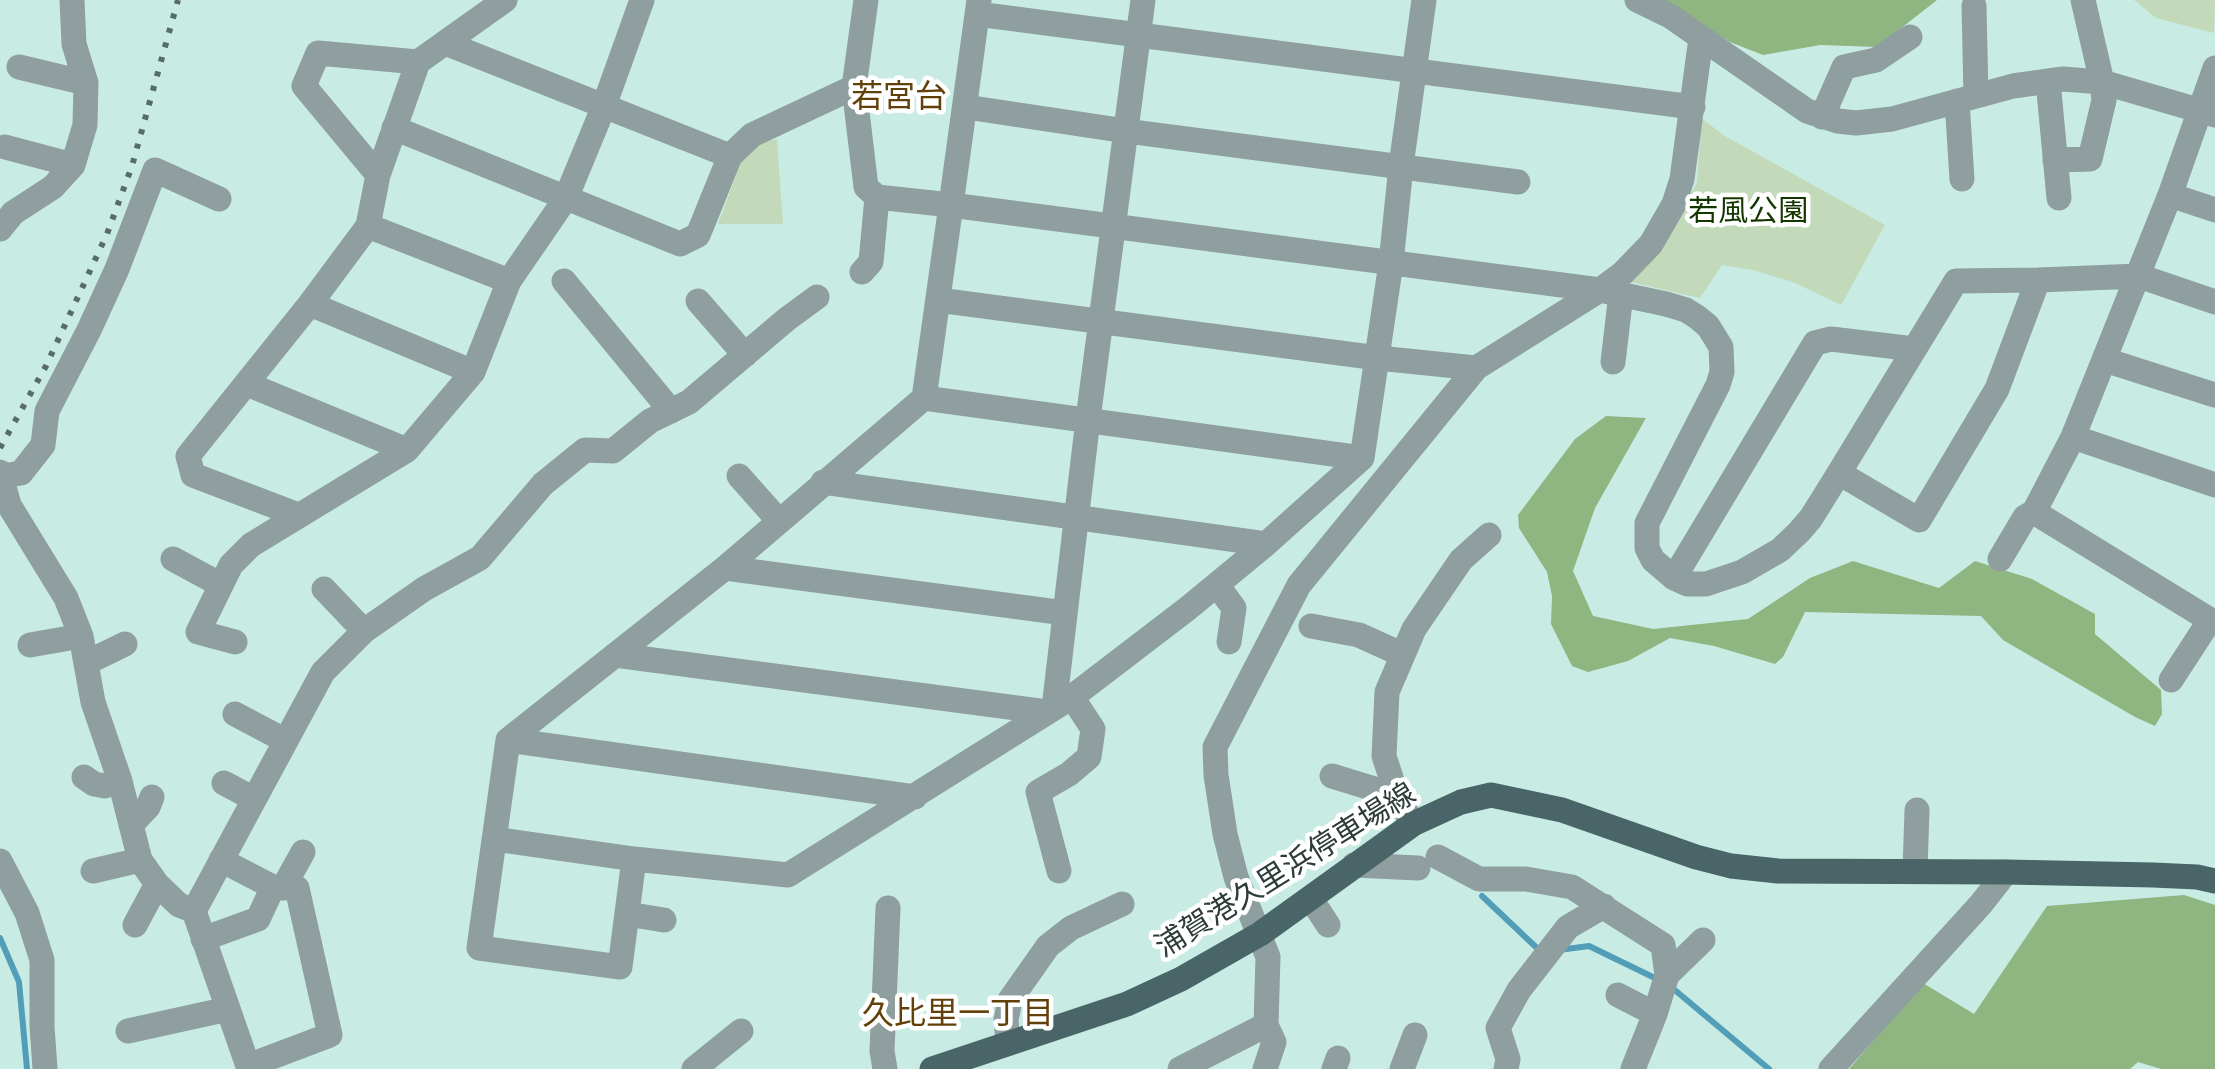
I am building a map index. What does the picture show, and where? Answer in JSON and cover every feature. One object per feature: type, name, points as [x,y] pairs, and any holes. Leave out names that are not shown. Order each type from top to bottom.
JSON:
[{"type":"main road","name":"浦賀港久里浜停車場線","points":[[932,1069],[1127,1004],[1181,979],[1260,934],[1413,824],[1461,802],[1491,795],[1562,810],[1731,866],[1778,871],[2153,875],[2215,882]]},
{"type":"street","points":[[0,229],[13,213],[52,187],[73,165],[85,125],[86,83],[74,44],[72,0]]},
{"type":"street","points":[[298,515],[194,475],[188,456],[368,226],[378,175],[418,62],[505,0]]},
{"type":"street","points":[[235,642],[198,632],[231,565],[251,545],[407,450],[472,372],[509,281],[566,198],[642,0]]},
{"type":"street","points":[[866,0],[854,87],[866,187],[877,197],[1610,292],[1686,310],[1708,326],[1721,347],[1723,360],[1718,385],[1647,523],[1647,548],[1652,560],[1687,584],[1706,584],[1742,572],[1780,550],[1811,518],[1956,281],[2139,276],[2215,302]]},
{"type":"street","points":[[1058,706],[1064,613],[1143,0]]},
{"type":"street","points":[[494,839],[788,875],[1058,706],[1217,586],[1362,458],[1424,0]]},
{"type":"street","points":[[1637,0],[1670,16],[1792,102],[1822,117],[1873,122],[2013,86],[2063,79],[2102,82],[2208,112]]},
{"type":"street","points":[[2055,160],[2090,159],[2104,100],[2083,0]]},
{"type":"street","points":[[1962,179],[1974,6]]},
{"type":"street","points":[[634,858],[618,980],[478,948],[508,740],[725,568],[924,398],[978,7],[1138,36],[1692,107]]},
{"type":"street","points":[[1822,117],[1844,67],[1876,60],[1910,37]]},
{"type":"street","points":[[1265,1069],[1274,1042],[1266,1025],[1268,957],[1236,877],[1225,834],[1215,747],[1299,584],[1476,368],[1610,292],[1651,244],[1674,204],[1682,180],[1702,38]]},
{"type":"street","points":[[445,43],[730,156]]},
{"type":"street","points":[[378,175],[304,86],[318,53],[418,62]]},
{"type":"street","points":[[18,67],[86,83]]},
{"type":"street","points":[[2000,559],[2025,517],[2034,512],[2073,438],[2170,195],[2208,112],[2215,68]]},
{"type":"street","points":[[2048,81],[2059,198]]},
{"type":"street","points":[[394,128],[680,244],[698,234],[730,156],[752,135],[854,87]]},
{"type":"street","points":[[966,107],[1518,182]]},
{"type":"street","points":[[4,146],[73,165]]},
{"type":"street","points":[[194,911],[179,904],[157,884],[140,860],[120,780],[93,702],[81,636],[66,598],[4,513],[1,474],[21,472],[43,446],[48,410],[117,269],[155,170],[220,200]]},
{"type":"street","points":[[2170,195],[2215,210]]},
{"type":"street","points":[[862,272],[872,262],[877,197]]},
{"type":"street","points":[[368,226],[509,281]]},
{"type":"street","points":[[1839,473],[1919,520],[1997,389],[2038,280]]},
{"type":"street","points":[[564,281],[671,411]]},
{"type":"street","points":[[1610,292],[1613,362]]},
{"type":"street","points":[[221,860],[278,888],[297,888],[330,1034],[248,1068],[194,911],[221,860],[323,672],[364,632],[424,589],[480,558],[543,484],[585,450],[613,451],[650,421],[689,402],[817,297]]},
{"type":"street","points":[[938,300],[1476,368]]},
{"type":"street","points":[[698,301],[745,355]]},
{"type":"street","points":[[310,304],[472,372]]},
{"type":"street","points":[[1674,578],[1816,344],[1831,339],[1914,349]]},
{"type":"street","points":[[2105,360],[2215,395]]},
{"type":"street","points":[[247,384],[407,450]]},
{"type":"street","points":[[924,398],[1362,458]]},
{"type":"street","points":[[2073,438],[2215,485]]},
{"type":"street","points":[[740,476],[779,521]]},
{"type":"street","points":[[823,482],[1266,544]]},
{"type":"street","points":[[2034,512],[2213,621],[2172,680]]},
{"type":"street","points":[[1413,824],[1397,796],[1384,756],[1387,692],[1414,629],[1461,560],[1490,535]]},
{"type":"street","points":[[173,559],[222,585]]},
{"type":"street","points":[[725,568],[1064,613]]},
{"type":"street","points":[[1217,586],[1234,608],[1229,642]]},
{"type":"street","points":[[324,589],[364,632]]},
{"type":"street","points":[[1311,626],[1360,636],[1401,654]]},
{"type":"street","points":[[30,645],[81,636]]},
{"type":"street","points":[[86,662],[125,644]]},
{"type":"street","points":[[615,655],[1058,706],[1093,729],[1089,757],[1038,792],[1059,871]]},
{"type":"street","points":[[235,714],[286,741]]},
{"type":"street","points":[[508,740],[915,797]]},
{"type":"street","points":[[84,776],[105,786],[120,780]]},
{"type":"street","points":[[1332,776],[1397,796]]},
{"type":"street","points":[[224,783],[254,799]]},
{"type":"street","points":[[131,825],[152,797]]},
{"type":"street","points":[[1915,871],[1917,810]]},
{"type":"street","points":[[203,939],[258,918],[303,852]]},
{"type":"street","points":[[93,870],[140,860]]},
{"type":"street","points":[[0,861],[27,913],[42,960],[44,1069]]},
{"type":"street","points":[[1354,865],[1428,862],[1474,889],[1526,879],[1572,886],[1663,945],[1668,976]]},
{"type":"street","points":[[1830,1069],[2006,872]]},
{"type":"street","points":[[135,925],[157,884]]},
{"type":"street","points":[[1312,899],[1328,925]]},
{"type":"street","points":[[1008,1042],[1006,1020],[1010,1000],[1040,955],[1071,928],[1122,904]]},
{"type":"street","points":[[1506,1069],[1508,1059],[1498,1028],[1506,1024],[1524,992],[1564,949],[1568,927],[1604,906]]},
{"type":"street","points":[[885,1069],[882,1051],[888,908]]},
{"type":"street","points":[[627,914],[664,920]]},
{"type":"street","points":[[1633,1069],[1668,976],[1703,940]]},
{"type":"street","points":[[1618,995],[1655,1014]]},
{"type":"street","points":[[128,1031],[228,1009]]},
{"type":"street","points":[[1182,1069],[1266,1025]]},
{"type":"street","points":[[704,1065],[741,1031]]},
{"type":"street","points":[[1402,1069],[1415,1035]]},
{"type":"green space","points":[[1661,0],[1937,0],[1877,47],[1820,45],[1763,55],[1730,42]]},
{"type":"green space","points":[[2134,0],[2215,0],[2214,33],[2156,18]]},
{"type":"green space","name":"若風公園","points":[[1701,118],[1725,136],[1885,225],[1841,305],[1795,283],[1722,265],[1700,298],[1626,281],[1676,226],[1697,182]]},
{"type":"green space","points":[[777,139],[783,224],[718,224],[741,162],[758,143]]},
{"type":"green space","points":[[1606,416],[1646,418],[1595,508],[1573,571],[1593,616],[1653,629],[1748,619],[1810,578],[1853,561],[1939,588],[1975,561],[2032,579],[2095,614],[2095,634],[2161,690],[2162,714],[2155,726],[2135,717],[2003,640],[1981,616],[1805,612],[1783,657],[1775,664],[1670,638],[1628,661],[1588,672],[1572,666],[1551,624],[1552,596],[1547,572],[1519,528],[1518,515],[1575,439]]},
{"type":"green space","points":[[2184,895],[2215,905],[2215,1069],[2161,1069],[2138,1062],[2130,1069],[1849,1069],[1923,983],[1974,1014],[2047,906]]},
{"type":"waterway","points":[[1482,896],[1539,950]]},
{"type":"waterway","points":[[0,938],[19,982],[27,1069]]},
{"type":"waterway","points":[[1559,950],[1589,946],[1659,980]]},
{"type":"waterway","points":[[1670,986],[1769,1069]]},
{"type":"railway","points":[[0,448],[46,366],[107,234],[132,166],[178,0]]},
{"type":"district","name":"若宮台","points":[[899,98]]},
{"type":"district","name":"久比里一丁目","points":[[958,1015]]}]
